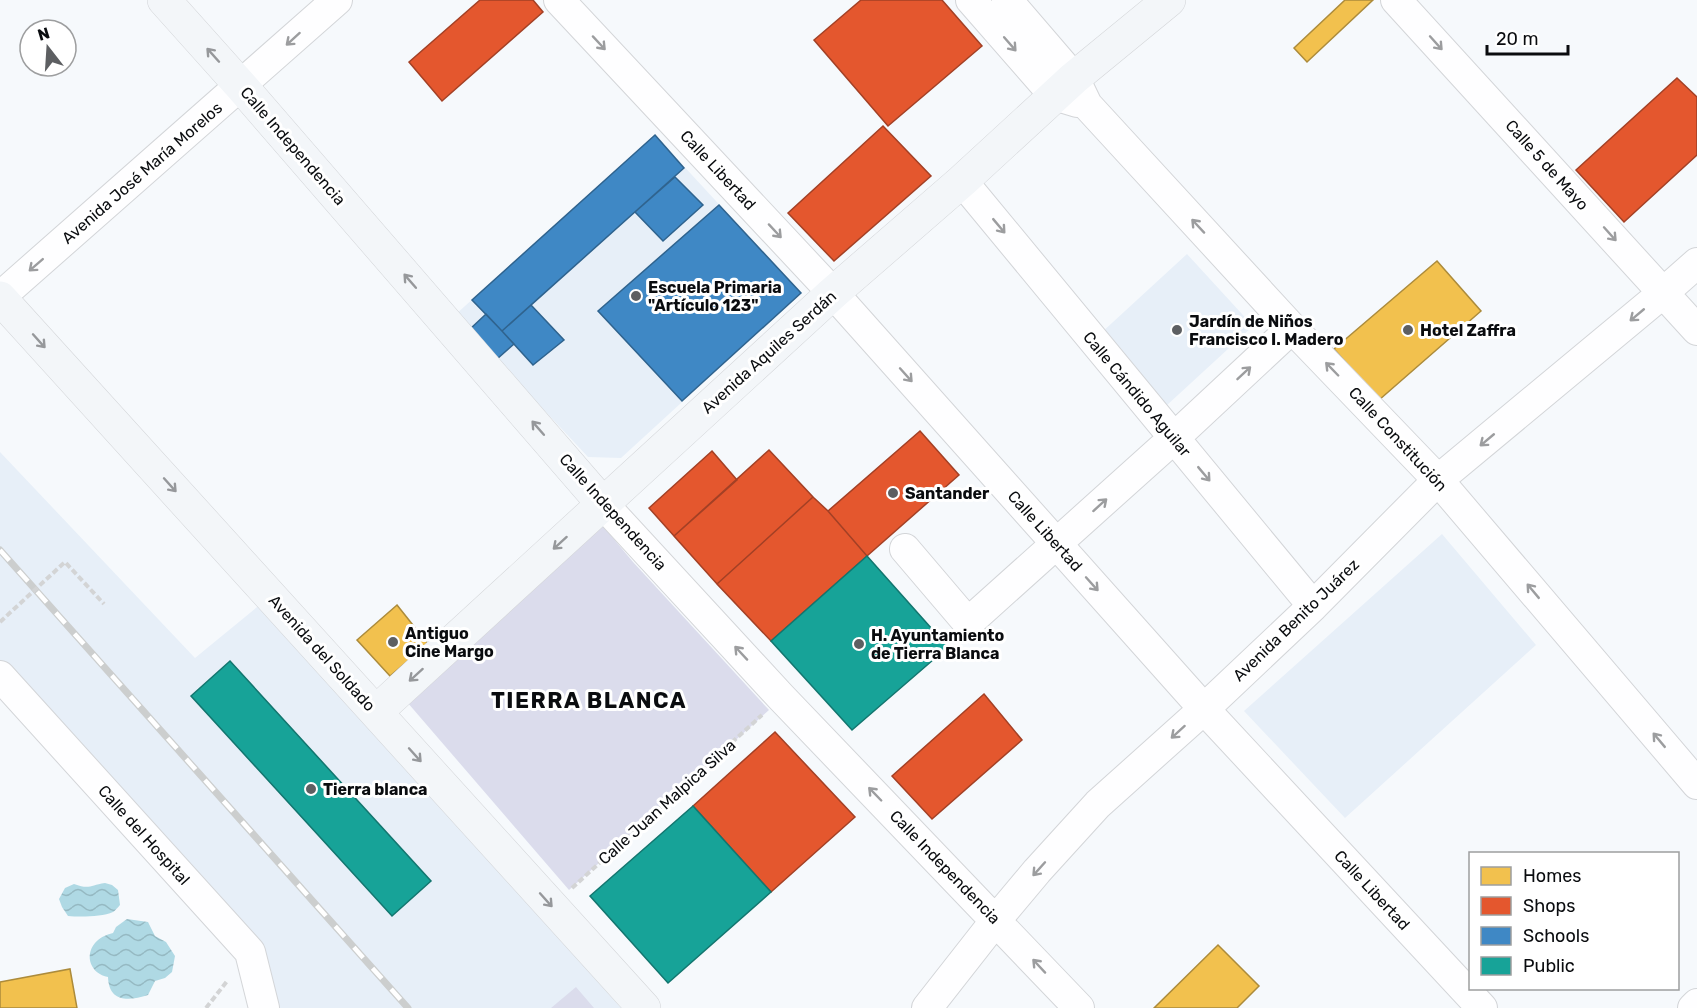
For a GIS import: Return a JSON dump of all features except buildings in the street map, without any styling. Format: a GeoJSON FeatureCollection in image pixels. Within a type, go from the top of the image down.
{"type":"FeatureCollection","features":[{"type":"Feature","properties":{"kind":"street","name":"Calle Independencia"},"geometry":{"type":"LineString","coordinates":[[164,0],[603,504],[781,697],[1079,1008]]}},
{"type":"Feature","properties":{"kind":"street","name":"Avenida José María Morelos"},"geometry":{"type":"LineString","coordinates":[[0,297],[337,0]]}},
{"type":"Feature","properties":{"kind":"street","name":"Calle Libertad"},"geometry":{"type":"LineString","coordinates":[[559,0],[833,293],[1204,709],[1482,1008]]}},
{"type":"Feature","properties":{"kind":"street","name":"Calle Constitución"},"geometry":{"type":"LineString","coordinates":[[971,0],[1072,93],[1438,480],[1697,784]]}},
{"type":"Feature","properties":{"kind":"street","name":"Calle Constitución"},"geometry":{"type":"LineString","coordinates":[[1007,0],[1072,93]]}},
{"type":"Feature","properties":{"kind":"street","name":"Avenida Aquiles Serdán"},"geometry":{"type":"LineString","coordinates":[[376,712],[833,293],[962,181],[1072,93],[1169,0]]}},
{"type":"Feature","properties":{"kind":"street","name":"Calle 5 de Mayo"},"geometry":{"type":"LineString","coordinates":[[1396,0],[1697,330]]}},
{"type":"Feature","properties":{"kind":"street","name":"Calle Cándido Aguilar"},"geometry":{"type":"LineString","coordinates":[[962,181],[1313,606]]}},
{"type":"Feature","properties":{"kind":"street","name":"Avenida Benito Juárez"},"geometry":{"type":"LineString","coordinates":[[927,1008],[1037,871],[1098,804],[1204,709],[1313,606],[1438,480],[1664,293],[1697,263]]}},
{"type":"Feature","properties":{"kind":"street","name":"Avenida del Soldado"},"geometry":{"type":"LineString","coordinates":[[0,297],[644,1008]]}},
{"type":"Feature","properties":{"kind":"street"},"geometry":{"type":"LineString","coordinates":[[904,549],[968,623],[1174,438],[1292,328]]}},
{"type":"Feature","properties":{"kind":"street","name":"Calle del Hospital"},"geometry":{"type":"LineString","coordinates":[[0,676],[250,952],[264,1008]]}},
{"type":"Feature","properties":{"kind":"street"},"geometry":{"type":"LineString","coordinates":[[1693,1008],[1697,1004]]}},
{"type":"Feature","properties":{"kind":"path"},"geometry":{"type":"LineString","coordinates":[[0,622],[65,562],[104,604]]}},
{"type":"Feature","properties":{"kind":"path","name":"Calle Juan Malpica Silva"},"geometry":{"type":"LineString","coordinates":[[552,906],[781,697]]}},
{"type":"Feature","properties":{"kind":"shaded area","name":"Escuela Primaria \"Artículo 123\""},"geometry":{"type":"Polygon","coordinates":[[[655,135],[801,293],[621,458],[588,457],[455,315],[655,135]]]}},
{"type":"Feature","properties":{"kind":"shaded area","name":"Jardín de Niños Francisco I. Madero"},"geometry":{"type":"Polygon","coordinates":[[[1187,254],[1253,326],[1166,406],[1100,334],[1187,254]]]}},
{"type":"Feature","properties":{"kind":"shaded area"},"geometry":{"type":"Polygon","coordinates":[[[0,452],[195,658],[262,603],[621,1008],[264,1008],[248,962],[0,693],[0,452]]]}},
{"type":"Feature","properties":{"kind":"shaded area"},"geometry":{"type":"Polygon","coordinates":[[[598,520],[633,562],[769,710],[569,890],[401,695],[598,520]]]}},
{"type":"Feature","properties":{"kind":"shaded area"},"geometry":{"type":"Polygon","coordinates":[[[1442,534],[1536,645],[1345,818],[1244,711],[1442,534]]]}},
{"type":"Feature","properties":{"kind":"shaded area"},"geometry":{"type":"Polygon","coordinates":[[[576,987],[594,1008],[551,1008],[576,987]]]}},
{"type":"Feature","properties":{"kind":"water"},"geometry":{"type":"Polygon","coordinates":[[[105,883],[118,890],[120,905],[115,911],[97,916],[68,916],[59,899],[65,888],[74,884],[87,887],[105,883]]]}},
{"type":"Feature","properties":{"kind":"water"},"geometry":{"type":"Polygon","coordinates":[[[127,919],[148,922],[155,936],[166,942],[175,956],[172,972],[165,978],[155,981],[148,995],[127,999],[116,996],[112,992],[108,977],[97,972],[91,964],[90,953],[97,941],[113,933],[116,927],[127,919]]]}},
{"type":"Feature","properties":{"kind":"railway"},"geometry":{"type":"LineString","coordinates":[[0,550],[408,1008]]}},
{"type":"Feature","properties":{"kind":"place","name":"Escuela Primaria \"Artículo 123\""},"geometry":{"type":"Point","coordinates":[636,296]}},
{"type":"Feature","properties":{"kind":"place","name":"Jardín de Niños Francisco I. Madero"},"geometry":{"type":"Point","coordinates":[1177,330]}},
{"type":"Feature","properties":{"kind":"place","name":"Hotel Zaffra"},"geometry":{"type":"Point","coordinates":[1408,330]}},
{"type":"Feature","properties":{"kind":"place","name":"Santander"},"geometry":{"type":"Point","coordinates":[893,493]}},
{"type":"Feature","properties":{"kind":"place","name":"Antiguo Cine Margo"},"geometry":{"type":"Point","coordinates":[393,642]}},
{"type":"Feature","properties":{"kind":"place","name":"H. Ayuntamiento de Tierra Blanca"},"geometry":{"type":"Point","coordinates":[859,644]}},
{"type":"Feature","properties":{"kind":"place","name":"Tierra blanca"},"geometry":{"type":"Point","coordinates":[311,789]}},
{"type":"Feature","properties":{"kind":"district","name":"TIERRA BLANCA"},"geometry":{"type":"Point","coordinates":[589,700]}}]}
